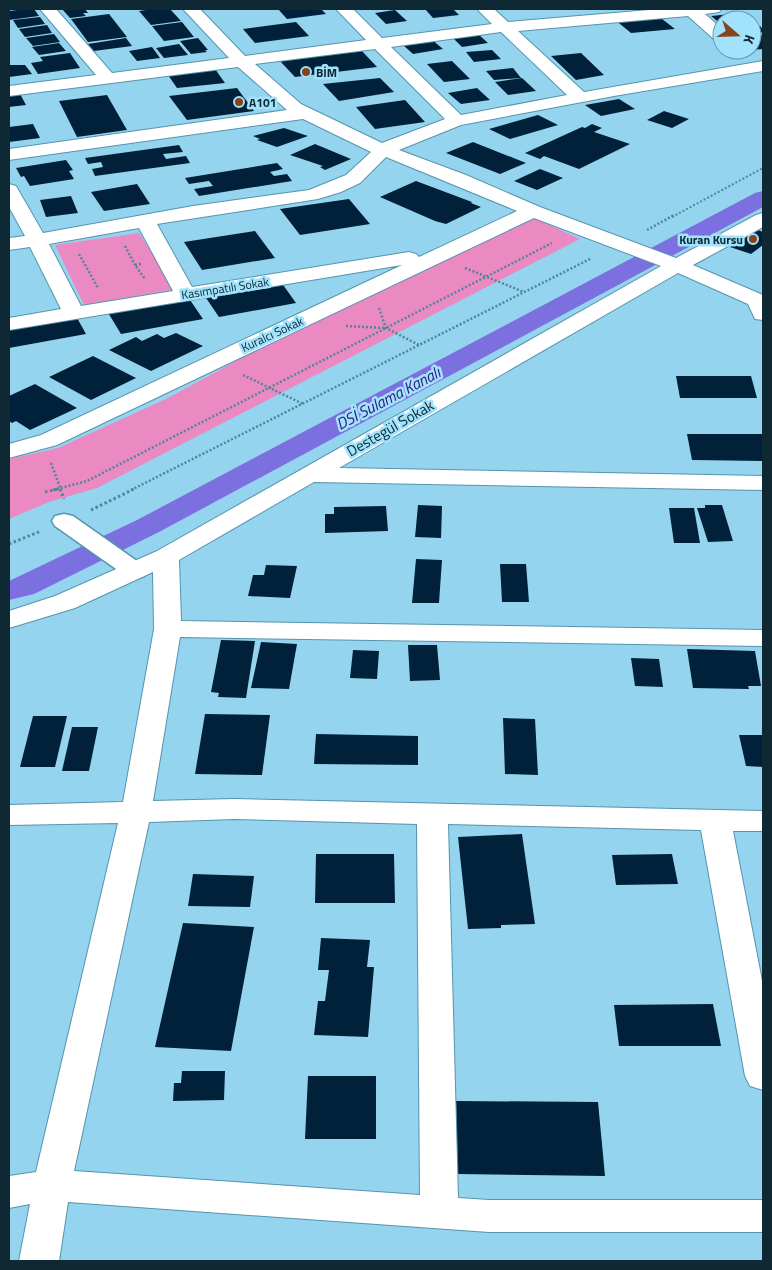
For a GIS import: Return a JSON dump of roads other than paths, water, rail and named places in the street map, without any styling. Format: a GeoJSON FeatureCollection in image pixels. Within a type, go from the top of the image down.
{"type":"FeatureCollection","features":[{"type":"Feature","properties":{"kind":"street"},"geometry":{"type":"LineString","coordinates":[[48,9],[108,78]]}},
{"type":"Feature","properties":{"kind":"street"},"geometry":{"type":"LineString","coordinates":[[191,9],[240,60],[295,108],[360,141],[384,149],[533,211],[670,263],[761,305]]}},
{"type":"Feature","properties":{"kind":"street"},"geometry":{"type":"LineString","coordinates":[[344,9],[457,121]]}},
{"type":"Feature","properties":{"kind":"street"},"geometry":{"type":"LineString","coordinates":[[485,9],[580,97]]}},
{"type":"Feature","properties":{"kind":"street"},"geometry":{"type":"LineString","coordinates":[[551,9],[564,22]]}},
{"type":"Feature","properties":{"kind":"street"},"geometry":{"type":"LineString","coordinates":[[9,91],[505,26],[712,9]]}},
{"type":"Feature","properties":{"kind":"street"},"geometry":{"type":"LineString","coordinates":[[691,10],[712,29]]}},
{"type":"Feature","properties":{"kind":"street"},"geometry":{"type":"LineString","coordinates":[[9,244],[311,195],[326,191],[353,179],[384,149],[457,121],[753,63]]}},
{"type":"Feature","properties":{"kind":"street"},"geometry":{"type":"LineString","coordinates":[[9,155],[306,113]]}},
{"type":"Feature","properties":{"kind":"street"},"geometry":{"type":"LineString","coordinates":[[9,190],[38,240],[74,313]]}},
{"type":"Feature","properties":{"kind":"street","name":"Kuralcı Sokak"},"geometry":{"type":"LineString","coordinates":[[9,451],[42,442],[437,254],[533,211]]}},
{"type":"Feature","properties":{"kind":"street","name":"Destegül Sokak"},"geometry":{"type":"LineString","coordinates":[[9,620],[65,602],[166,557],[670,263],[763,219]]}},
{"type":"Feature","properties":{"kind":"street"},"geometry":{"type":"LineString","coordinates":[[145,221],[186,295]]}},
{"type":"Feature","properties":{"kind":"street","name":"Kasımpatılı Sokak"},"geometry":{"type":"LineString","coordinates":[[9,324],[437,254]]}},
{"type":"Feature","properties":{"kind":"street"},"geometry":{"type":"LineString","coordinates":[[308,275],[352,296]]}},
{"type":"Feature","properties":{"kind":"street"},"geometry":{"type":"LineString","coordinates":[[306,475],[763,483]]}},
{"type":"Feature","properties":{"kind":"street"},"geometry":{"type":"LineString","coordinates":[[67,520],[134,571]]}},
{"type":"Feature","properties":{"kind":"street"},"geometry":{"type":"LineString","coordinates":[[39,1261],[52,1185],[136,812],[168,629],[166,557]]}},
{"type":"Feature","properties":{"kind":"street"},"geometry":{"type":"LineString","coordinates":[[168,629],[763,638]]}},
{"type":"Feature","properties":{"kind":"street"},"geometry":{"type":"LineString","coordinates":[[9,815],[234,810],[763,821]]}},
{"type":"Feature","properties":{"kind":"street"},"geometry":{"type":"LineString","coordinates":[[432,814],[439,1213]]}},
{"type":"Feature","properties":{"kind":"street"},"geometry":{"type":"LineString","coordinates":[[715,820],[763,1076]]}},
{"type":"Feature","properties":{"kind":"street"},"geometry":{"type":"LineString","coordinates":[[9,1192],[52,1185],[489,1216],[763,1216]]}},
{"type":"Feature","properties":{"kind":"waterway","name":"DSİ Sulama Kanalı"},"geometry":{"type":"LineString","coordinates":[[9,591],[23,587],[148,526],[763,198]]}},
{"type":"Feature","properties":{"kind":"place","name":"BİM"},"geometry":{"type":"Point","coordinates":[306,72]}},
{"type":"Feature","properties":{"kind":"place","name":"A101"},"geometry":{"type":"Point","coordinates":[239,102]}},
{"type":"Feature","properties":{"kind":"place","name":"Kuran Kursu"},"geometry":{"type":"Point","coordinates":[753,239]}}]}
